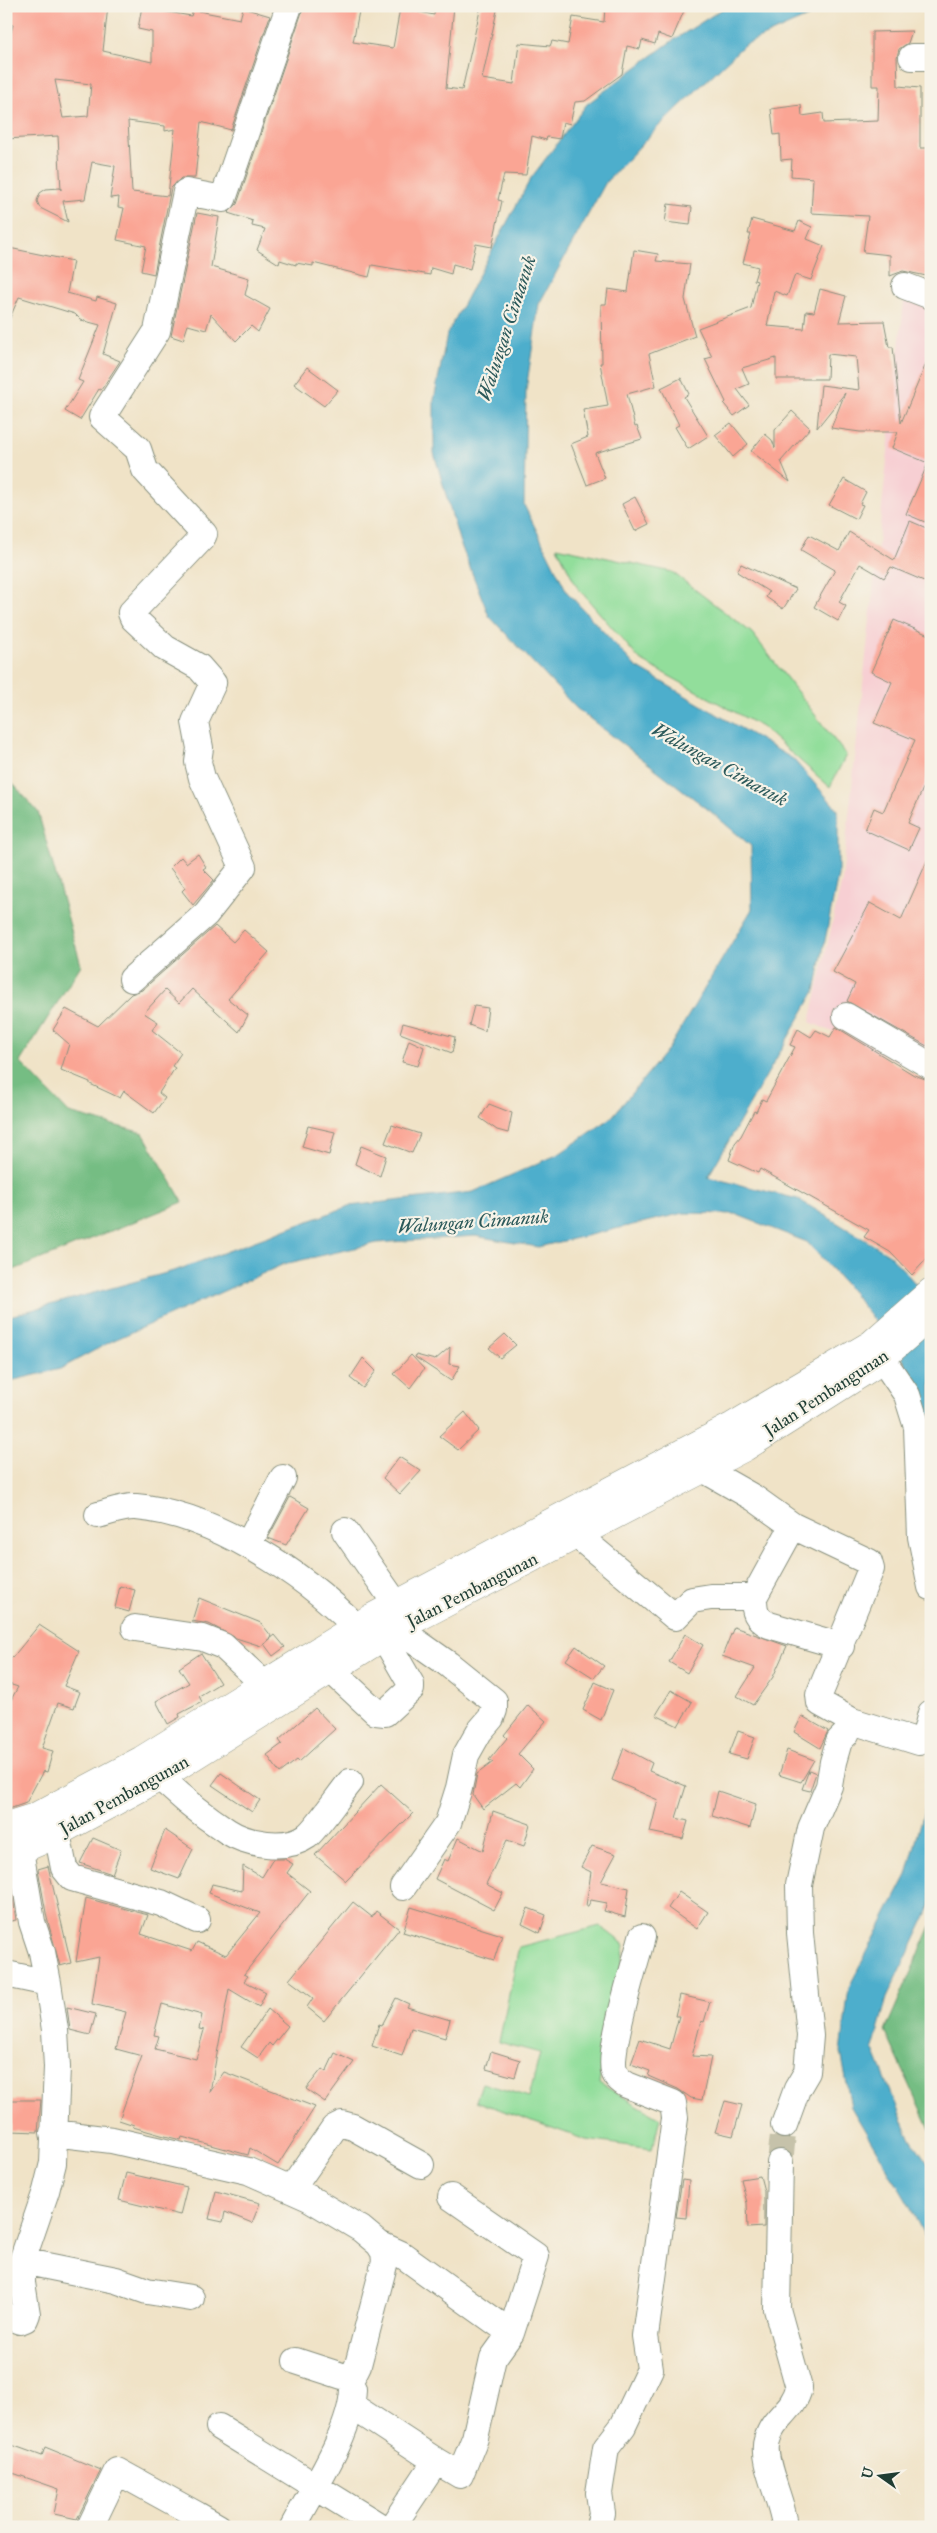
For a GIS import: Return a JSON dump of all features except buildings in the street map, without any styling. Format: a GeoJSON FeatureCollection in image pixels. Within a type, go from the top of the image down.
{"type":"FeatureCollection","features":[{"type":"Feature","properties":{"kind":"main road","name":"Jalan Pembangunan"},"geometry":{"type":"LineString","coordinates":[[382,1620],[578,1536],[745,1446],[883,1347],[930,1300]]}},
{"type":"Feature","properties":{"kind":"main road","name":"Jalan Pembangunan"},"geometry":{"type":"LineString","coordinates":[[13,1851],[57,1833],[151,1769],[324,1660],[382,1620],[733,1426],[883,1347]]}},
{"type":"Feature","properties":{"kind":"main road","name":"Jalan Pembangunan"},"geometry":{"type":"LineString","coordinates":[[6,1826],[35,1817],[151,1769],[264,1684],[324,1660]]}},
{"type":"Feature","properties":{"kind":"street"},"geometry":{"type":"LineString","coordinates":[[132,979],[206,914],[243,867],[202,778],[198,762],[200,748],[195,722],[212,684],[199,666],[165,648],[133,618],[132,613],[204,534],[145,470],[138,449],[102,417],[157,331],[186,192],[223,199],[289,6]]}},
{"type":"Feature","properties":{"kind":"street"},"geometry":{"type":"LineString","coordinates":[[905,286],[931,296]]}},
{"type":"Feature","properties":{"kind":"street"},"geometry":{"type":"LineString","coordinates":[[846,1016],[931,1066]]}},
{"type":"Feature","properties":{"kind":"street"},"geometry":{"type":"LineString","coordinates":[[883,1347],[907,1395],[917,1427],[921,1537],[931,1587]]}},
{"type":"Feature","properties":{"kind":"street"},"geometry":{"type":"LineString","coordinates":[[703,1469],[754,1498],[793,1526],[869,1562],[871,1569],[818,1699],[820,1703],[852,1721],[919,1742],[924,1740],[931,1713]]}},
{"type":"Feature","properties":{"kind":"street"},"geometry":{"type":"LineString","coordinates":[[248,1545],[283,1478]]}},
{"type":"Feature","properties":{"kind":"street"},"geometry":{"type":"LineString","coordinates":[[98,1515],[133,1507],[157,1510],[228,1533],[273,1560],[329,1601],[382,1620],[490,1696],[494,1701],[494,1710],[466,1755],[459,1788],[448,1823],[403,1887]]}},
{"type":"Feature","properties":{"kind":"street"},"geometry":{"type":"LineString","coordinates":[[793,1526],[754,1597],[754,1611],[760,1620],[769,1625],[841,1646]]}},
{"type":"Feature","properties":{"kind":"street"},"geometry":{"type":"LineString","coordinates":[[324,1660],[376,1712],[384,1713],[411,1688],[411,1684],[344,1531]]}},
{"type":"Feature","properties":{"kind":"street"},"geometry":{"type":"LineString","coordinates":[[578,1536],[675,1617],[692,1600],[710,1597],[754,1597]]}},
{"type":"Feature","properties":{"kind":"street"},"geometry":{"type":"LineString","coordinates":[[134,1628],[203,1638],[223,1646],[264,1684]]}},
{"type":"Feature","properties":{"kind":"street"},"geometry":{"type":"LineString","coordinates":[[784,2125],[797,2089],[807,2072],[810,2036],[800,1933],[799,1885],[811,1828],[829,1786],[839,1741],[846,1734],[852,1721]]}},
{"type":"Feature","properties":{"kind":"street"},"geometry":{"type":"LineString","coordinates":[[151,1769],[228,1832],[252,1842],[287,1844],[307,1836],[350,1782]]}},
{"type":"Feature","properties":{"kind":"street"},"geometry":{"type":"LineString","coordinates":[[57,1833],[64,1868],[72,1878],[161,1903],[197,1920]]}},
{"type":"Feature","properties":{"kind":"street"},"geometry":{"type":"LineString","coordinates":[[6,2316],[20,2321],[25,2319],[22,2262],[46,2192],[53,2163],[57,2067],[55,2030],[42,1952],[13,1851]]}},
{"type":"Feature","properties":{"kind":"street"},"geometry":{"type":"LineString","coordinates":[[598,2527],[602,2513],[599,2493],[606,2448],[623,2426],[650,2369],[645,2336],[675,2118],[673,2103],[627,2085],[620,2081],[614,2071],[613,2049],[642,1937]]}},
{"type":"Feature","properties":{"kind":"street"},"geometry":{"type":"LineString","coordinates":[[6,1974],[48,1983]]}},
{"type":"Feature","properties":{"kind":"street"},"geometry":{"type":"LineString","coordinates":[[291,2190],[334,2128],[342,2124],[353,2127],[420,2165]]}},
{"type":"Feature","properties":{"kind":"street"},"geometry":{"type":"LineString","coordinates":[[53,2133],[112,2140],[248,2171],[291,2190],[361,2229],[379,2244],[401,2254],[511,2333]]}},
{"type":"Feature","properties":{"kind":"street"},"geometry":{"type":"LineString","coordinates":[[780,2163],[777,2309],[799,2388],[796,2402],[775,2421],[766,2441],[767,2456],[785,2527]]}},
{"type":"Feature","properties":{"kind":"street"},"geometry":{"type":"LineString","coordinates":[[352,2406],[460,2475],[475,2438],[493,2358],[511,2333],[536,2256],[451,2197]]}},
{"type":"Feature","properties":{"kind":"street"},"geometry":{"type":"LineString","coordinates":[[293,2527],[332,2455],[352,2406],[353,2375],[358,2364],[385,2261],[384,2252],[379,2244]]}},
{"type":"Feature","properties":{"kind":"street"},"geometry":{"type":"LineString","coordinates":[[22,2262],[116,2280],[147,2291],[191,2298]]}},
{"type":"Feature","properties":{"kind":"street"},"geometry":{"type":"LineString","coordinates":[[296,2360],[342,2376],[353,2375]]}},
{"type":"Feature","properties":{"kind":"street"},"geometry":{"type":"LineString","coordinates":[[219,2427],[316,2485],[381,2527]]}},
{"type":"Feature","properties":{"kind":"street"},"geometry":{"type":"LineString","coordinates":[[392,2527],[436,2461]]}},
{"type":"Feature","properties":{"kind":"street"},"geometry":{"type":"LineString","coordinates":[[90,2527],[117,2471],[202,2523]]}},
{"type":"Feature","properties":{"kind":"shaded area"},"geometry":{"type":"Polygon","coordinates":[[[905,292],[931,302],[931,1076],[810,1022],[842,880],[905,292]]]}},
{"type":"Feature","properties":{"kind":"green space"},"geometry":{"type":"Polygon","coordinates":[[[557,547],[672,572],[752,633],[846,755],[830,787],[762,727],[640,660],[577,587],[557,547]]]}},
{"type":"Feature","properties":{"kind":"green space"},"geometry":{"type":"Polygon","coordinates":[[[6,776],[38,812],[81,965],[20,1062],[69,1113],[143,1133],[183,1202],[6,1273],[6,776]]]}},
{"type":"Feature","properties":{"kind":"green space"},"geometry":{"type":"Polygon","coordinates":[[[600,1926],[625,1945],[599,2083],[660,2118],[652,2149],[586,2140],[476,2101],[482,2083],[529,2097],[540,2053],[499,2042],[519,1947],[600,1926]]]}},
{"type":"Feature","properties":{"kind":"green space"},"geometry":{"type":"Polygon","coordinates":[[[931,1926],[931,2131],[885,2031],[931,1926]]]}},
{"type":"Feature","properties":{"kind":"water","name":"Walungan Cimanuk"},"geometry":{"type":"Polygon","coordinates":[[[727,6],[832,6],[744,45],[658,127],[606,182],[539,304],[526,390],[524,505],[567,592],[635,666],[793,759],[838,810],[838,875],[815,991],[708,1177],[798,1199],[890,1255],[931,1301],[931,1445],[924,1415],[903,1359],[853,1293],[807,1242],[735,1214],[684,1213],[538,1247],[475,1236],[377,1243],[284,1264],[112,1341],[60,1369],[6,1382],[6,1317],[177,1270],[349,1206],[473,1192],[559,1154],[611,1118],[669,1048],[752,909],[751,846],[710,811],[576,708],[489,616],[459,540],[434,453],[434,400],[447,334],[531,178],[587,104],[669,43],[727,6]]]}},
{"type":"Feature","properties":{"kind":"water"},"geometry":{"type":"Polygon","coordinates":[[[931,1785],[931,1905],[887,1998],[873,2048],[908,2134],[931,2168],[931,2249],[909,2205],[851,2107],[841,2052],[849,1987],[907,1875],[931,1785]]]}},
{"type":"Feature","properties":{"kind":"tunnel"},"geometry":{"type":"LineString","coordinates":[[780,2163],[784,2125]]}}]}
